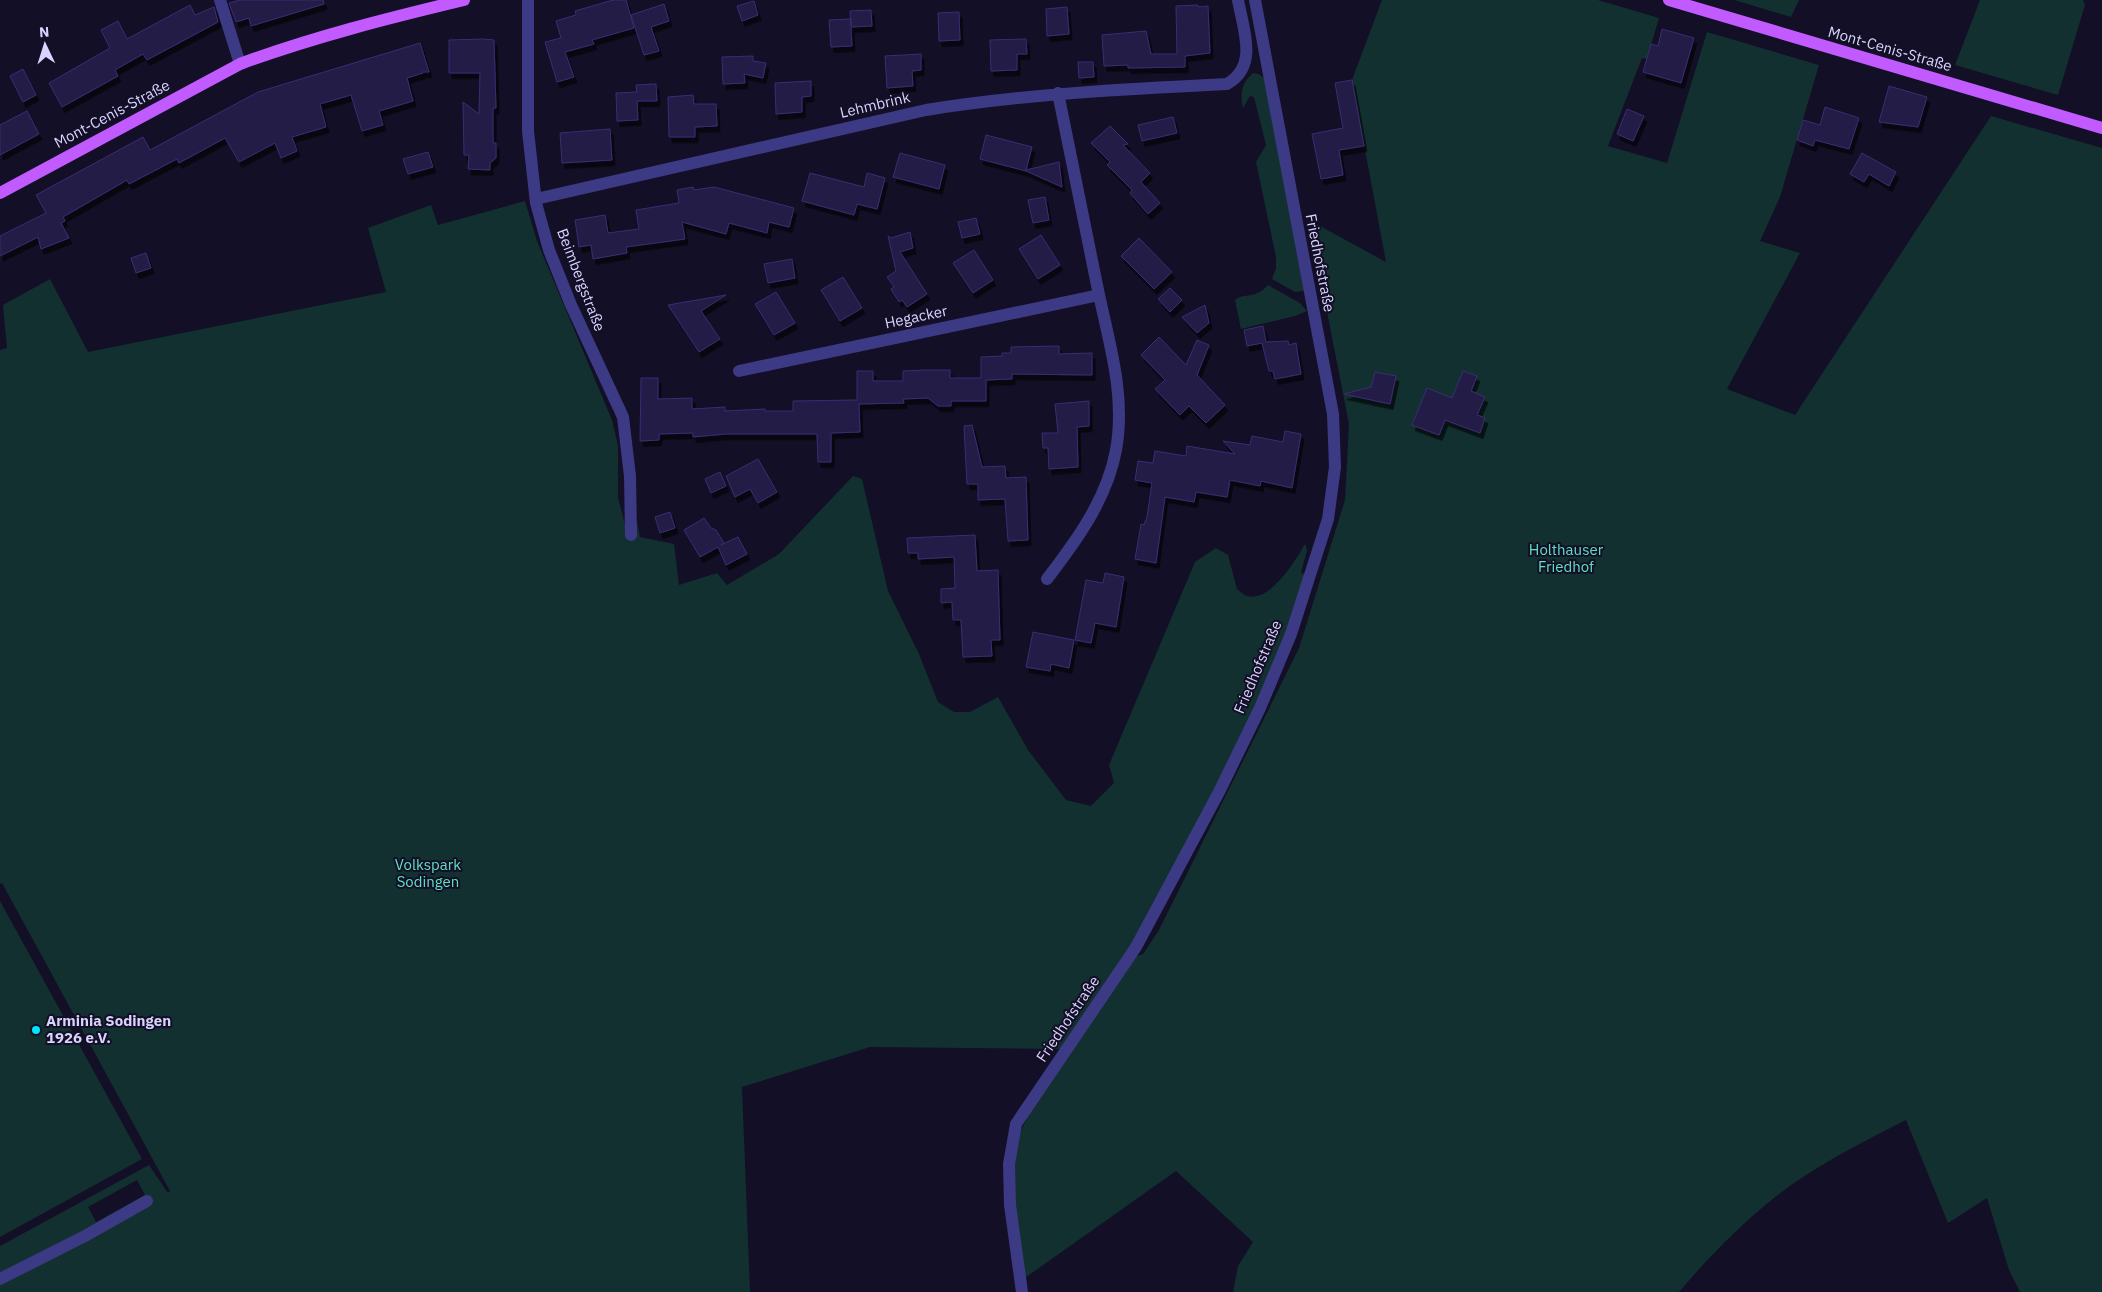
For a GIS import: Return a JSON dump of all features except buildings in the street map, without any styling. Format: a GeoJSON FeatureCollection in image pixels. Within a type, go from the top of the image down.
{"type":"FeatureCollection","features":[{"type":"Feature","properties":{"kind":"main road","name":"Mont-Cenis-Straße"},"geometry":{"type":"LineString","coordinates":[[0,193],[240,64],[271,53],[375,23],[464,0]]}},
{"type":"Feature","properties":{"kind":"main road","name":"Mont-Cenis-Straße"},"geometry":{"type":"LineString","coordinates":[[1669,0],[2102,128]]}},
{"type":"Feature","properties":{"kind":"street"},"geometry":{"type":"LineString","coordinates":[[220,0],[240,64]]}},
{"type":"Feature","properties":{"kind":"street","name":"Beimbergstraße"},"geometry":{"type":"LineString","coordinates":[[528,0],[528,131],[536,199],[549,250],[570,305],[623,417],[630,476],[630,535]]}},
{"type":"Feature","properties":{"kind":"street","name":"Lehmbrink"},"geometry":{"type":"LineString","coordinates":[[536,199],[926,110],[986,100],[1058,93],[1227,84],[1242,73],[1247,55],[1238,0]]}},
{"type":"Feature","properties":{"kind":"street","name":"Friedhofstraße"},"geometry":{"type":"LineString","coordinates":[[1022,1292],[1010,1204],[1009,1164],[1016,1124],[1136,947],[1219,792],[1279,665],[1328,519],[1335,467],[1333,414],[1255,0]]}},
{"type":"Feature","properties":{"kind":"street"},"geometry":{"type":"LineString","coordinates":[[1047,579],[1081,534],[1107,481],[1116,451],[1119,425],[1118,388],[1058,93]]}},
{"type":"Feature","properties":{"kind":"street","name":"Hegacker"},"geometry":{"type":"LineString","coordinates":[[739,371],[1099,295]]}},
{"type":"Feature","properties":{"kind":"street"},"geometry":{"type":"LineString","coordinates":[[0,1278],[85,1236],[147,1201]]}},
{"type":"Feature","properties":{"kind":"green space","name":"Holthauser Friedhof"},"geometry":{"type":"Polygon","coordinates":[[[1382,0],[1598,0],[1659,18],[1647,59],[1642,58],[1608,146],[1667,163],[1707,32],[1819,65],[1780,197],[1760,241],[1800,253],[1727,389],[1795,415],[1991,116],[2102,148],[2102,1292],[2020,1292],[2009,1270],[1987,1198],[1948,1223],[1906,1120],[1821,1165],[1789,1186],[1724,1243],[1679,1292],[1233,1292],[1238,1266],[1253,1242],[1176,1171],[1022,1280],[1013,1179],[1016,1146],[1021,1129],[1035,1103],[1131,958],[1143,954],[1159,930],[1299,648],[1345,500],[1349,424],[1309,220],[1386,262],[1352,80],[1382,0]]]}},
{"type":"Feature","properties":{"kind":"green space"},"geometry":{"type":"Polygon","coordinates":[[[1734,0],[1799,0],[1791,17],[1734,0]]]}},
{"type":"Feature","properties":{"kind":"green space"},"geometry":{"type":"Polygon","coordinates":[[[1980,0],[2083,0],[2085,5],[2058,95],[1955,65],[1980,0]]]}},
{"type":"Feature","properties":{"kind":"green space"},"geometry":{"type":"Polygon","coordinates":[[[1253,73],[1259,74],[1264,78],[1304,291],[1295,292],[1272,279],[1276,268],[1276,257],[1256,162],[1266,145],[1254,97],[1250,96],[1243,108],[1242,98],[1242,89],[1253,73]]]}},
{"type":"Feature","properties":{"kind":"green space","name":"Volkspark Sodingen"},"geometry":{"type":"Polygon","coordinates":[[[525,201],[537,241],[612,420],[618,446],[618,498],[625,524],[637,522],[640,537],[674,544],[679,585],[717,573],[727,585],[779,554],[853,476],[862,479],[888,591],[919,654],[938,702],[954,712],[970,712],[998,697],[1028,750],[1066,800],[1091,806],[1114,783],[1109,765],[1195,562],[1216,548],[1228,555],[1237,589],[1246,595],[1256,596],[1273,587],[1281,579],[1305,544],[1307,550],[1301,573],[1305,574],[1287,633],[1239,742],[1140,934],[1064,1049],[870,1047],[742,1087],[750,1292],[0,1292],[0,1246],[149,1165],[168,1193],[170,1191],[2,883],[0,884],[0,350],[7,348],[3,305],[50,279],[88,352],[386,292],[368,228],[431,205],[438,225],[525,201]],[[137,1180],[88,1207],[96,1222],[145,1195],[137,1180]]]}},
{"type":"Feature","properties":{"kind":"green space"},"geometry":{"type":"Polygon","coordinates":[[[1268,285],[1300,303],[1307,311],[1295,316],[1241,329],[1235,300],[1242,296],[1259,293],[1268,285]]]}},
{"type":"Feature","properties":{"kind":"green space","name":"Arminia Sodingen 1926 e.V."},"geometry":{"type":"Polygon","coordinates":[[[0,901],[142,1159],[0,1237],[0,901]]]}},
{"type":"Feature","properties":{"kind":"place","name":"Arminia Sodingen 1926 e.V."},"geometry":{"type":"Point","coordinates":[36,1030]}}]}
